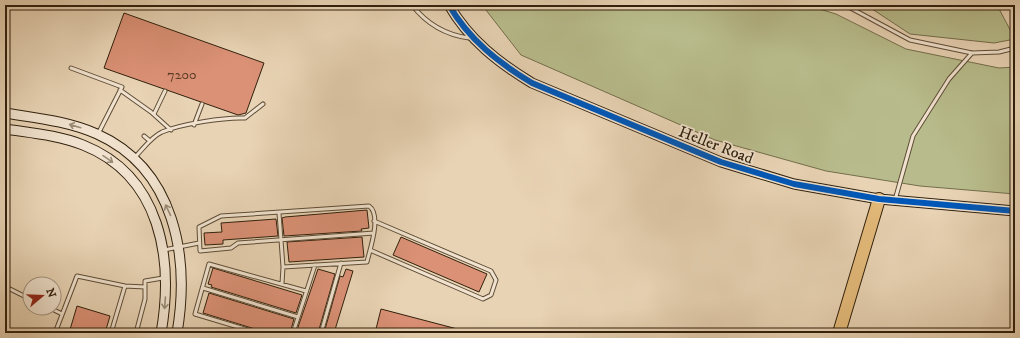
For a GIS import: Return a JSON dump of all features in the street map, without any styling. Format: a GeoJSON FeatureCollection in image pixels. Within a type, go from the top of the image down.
{"type":"FeatureCollection","features":[{"type":"Feature","properties":{"kind":"highway"},"geometry":{"type":"LineString","coordinates":[[839,333],[879,199]]}},
{"type":"Feature","properties":{"kind":"main road","name":"Heller Road"},"geometry":{"type":"LineString","coordinates":[[449,5],[472,37],[510,69],[532,83],[696,152],[750,172],[794,184],[879,199],[1015,211]]}},
{"type":"Feature","properties":{"kind":"main road"},"geometry":{"type":"LineString","coordinates":[[5,113],[65,123],[98,134],[117,145],[134,159],[149,177],[162,196],[173,221],[180,247],[182,289],[177,333]]}},
{"type":"Feature","properties":{"kind":"main road"},"geometry":{"type":"LineString","coordinates":[[5,129],[74,142],[109,159],[125,173],[143,196],[155,218],[164,250],[166,278],[161,333]]}},
{"type":"Feature","properties":{"kind":"lane"},"geometry":{"type":"LineString","coordinates":[[412,5],[423,19],[440,29],[462,36],[472,37]]}},
{"type":"Feature","properties":{"kind":"lane"},"geometry":{"type":"LineString","coordinates":[[846,5],[910,40],[972,53],[999,52],[1015,48]]}},
{"type":"Feature","properties":{"kind":"lane"},"geometry":{"type":"LineString","coordinates":[[894,201],[913,136],[949,79],[972,53]]}},
{"type":"Feature","properties":{"kind":"lane"},"geometry":{"type":"LineString","coordinates":[[71,68],[122,87],[98,134]]}},
{"type":"Feature","properties":{"kind":"lane"},"geometry":{"type":"LineString","coordinates":[[120,90],[154,114],[171,130]]}},
{"type":"Feature","properties":{"kind":"lane"},"geometry":{"type":"LineString","coordinates":[[154,114],[165,91]]}},
{"type":"Feature","properties":{"kind":"lane"},"geometry":{"type":"LineString","coordinates":[[194,125],[202,104]]}},
{"type":"Feature","properties":{"kind":"lane"},"geometry":{"type":"LineString","coordinates":[[134,159],[150,141],[162,132],[233,118],[245,118],[264,104]]}},
{"type":"Feature","properties":{"kind":"lane"},"geometry":{"type":"LineString","coordinates":[[144,136],[150,141]]}},
{"type":"Feature","properties":{"kind":"lane"},"geometry":{"type":"LineString","coordinates":[[283,267],[366,262],[374,233],[375,212],[369,206],[221,216],[199,227],[200,251],[231,248],[238,243],[374,233]]}},
{"type":"Feature","properties":{"kind":"lane"},"geometry":{"type":"LineString","coordinates":[[279,213],[283,267],[282,284]]}},
{"type":"Feature","properties":{"kind":"lane"},"geometry":{"type":"LineString","coordinates":[[370,250],[483,299],[491,295],[496,280],[491,271],[374,221]]}},
{"type":"Feature","properties":{"kind":"lane"},"geometry":{"type":"LineString","coordinates":[[164,250],[199,243]]}},
{"type":"Feature","properties":{"kind":"lane"},"geometry":{"type":"LineString","coordinates":[[321,333],[342,263]]}},
{"type":"Feature","properties":{"kind":"lane"},"geometry":{"type":"LineString","coordinates":[[258,333],[196,314],[209,264],[306,291]]}},
{"type":"Feature","properties":{"kind":"lane"},"geometry":{"type":"LineString","coordinates":[[293,333],[315,265]]}},
{"type":"Feature","properties":{"kind":"lane"},"geometry":{"type":"LineString","coordinates":[[62,314],[77,276],[125,286],[145,287]]}},
{"type":"Feature","properties":{"kind":"lane"},"geometry":{"type":"LineString","coordinates":[[136,333],[145,299],[145,281],[166,278]]}},
{"type":"Feature","properties":{"kind":"lane"},"geometry":{"type":"LineString","coordinates":[[111,333],[125,286]]}},
{"type":"Feature","properties":{"kind":"lane"},"geometry":{"type":"LineString","coordinates":[[203,288],[298,317]]}},
{"type":"Feature","properties":{"kind":"lane"},"geometry":{"type":"LineString","coordinates":[[5,292],[10,289],[22,295]]}},
{"type":"Feature","properties":{"kind":"lane"},"geometry":{"type":"LineString","coordinates":[[55,333],[61,316]]}},
{"type":"Feature","properties":{"kind":"green space"},"geometry":{"type":"Polygon","coordinates":[[[482,5],[806,5],[836,14],[906,49],[999,68],[1015,67],[1015,194],[920,186],[826,171],[715,140],[521,55],[482,5]]]}},
{"type":"Feature","properties":{"kind":"green space"},"geometry":{"type":"Polygon","coordinates":[[[866,5],[997,5],[1015,39],[994,43],[910,34],[866,5]]]}},
{"type":"Feature","properties":{"kind":"building"},"geometry":{"type":"Polygon","coordinates":[[[124,13],[264,63],[246,113],[238,115],[104,68],[124,13]]]}},
{"type":"Feature","properties":{"kind":"building"},"geometry":{"type":"Polygon","coordinates":[[[367,210],[369,228],[361,229],[362,231],[284,236],[282,218],[285,217],[367,210]]]}},
{"type":"Feature","properties":{"kind":"building"},"geometry":{"type":"Polygon","coordinates":[[[276,219],[278,236],[223,240],[223,244],[205,245],[204,233],[222,232],[221,223],[276,219]]]}},
{"type":"Feature","properties":{"kind":"building"},"geometry":{"type":"Polygon","coordinates":[[[362,237],[364,257],[289,262],[287,242],[362,237]]]}},
{"type":"Feature","properties":{"kind":"building"},"geometry":{"type":"Polygon","coordinates":[[[401,237],[487,274],[479,292],[393,255],[401,237]]]}},
{"type":"Feature","properties":{"kind":"building"},"geometry":{"type":"Polygon","coordinates":[[[213,268],[302,295],[296,313],[211,287],[212,285],[208,284],[213,268]]]}},
{"type":"Feature","properties":{"kind":"building"},"geometry":{"type":"Polygon","coordinates":[[[318,269],[335,274],[318,333],[296,333],[318,269]]]}},
{"type":"Feature","properties":{"kind":"building"},"geometry":{"type":"Polygon","coordinates":[[[346,269],[353,271],[334,333],[324,333],[340,276],[343,277],[346,269]]]}},
{"type":"Feature","properties":{"kind":"building"},"geometry":{"type":"Polygon","coordinates":[[[209,293],[294,319],[290,333],[268,333],[203,313],[209,293]]]}},
{"type":"Feature","properties":{"kind":"building"},"geometry":{"type":"Polygon","coordinates":[[[77,306],[110,316],[105,333],[69,333],[77,306]]]}},
{"type":"Feature","properties":{"kind":"building"},"geometry":{"type":"Polygon","coordinates":[[[381,309],[465,331],[465,333],[375,333],[381,309]]]}},
{"type":"Feature","properties":{"kind":"cycle path"},"geometry":{"type":"LineString","coordinates":[[449,5],[457,18],[475,40],[497,59],[532,83],[721,162],[794,184],[879,199],[1015,211]]}}]}
